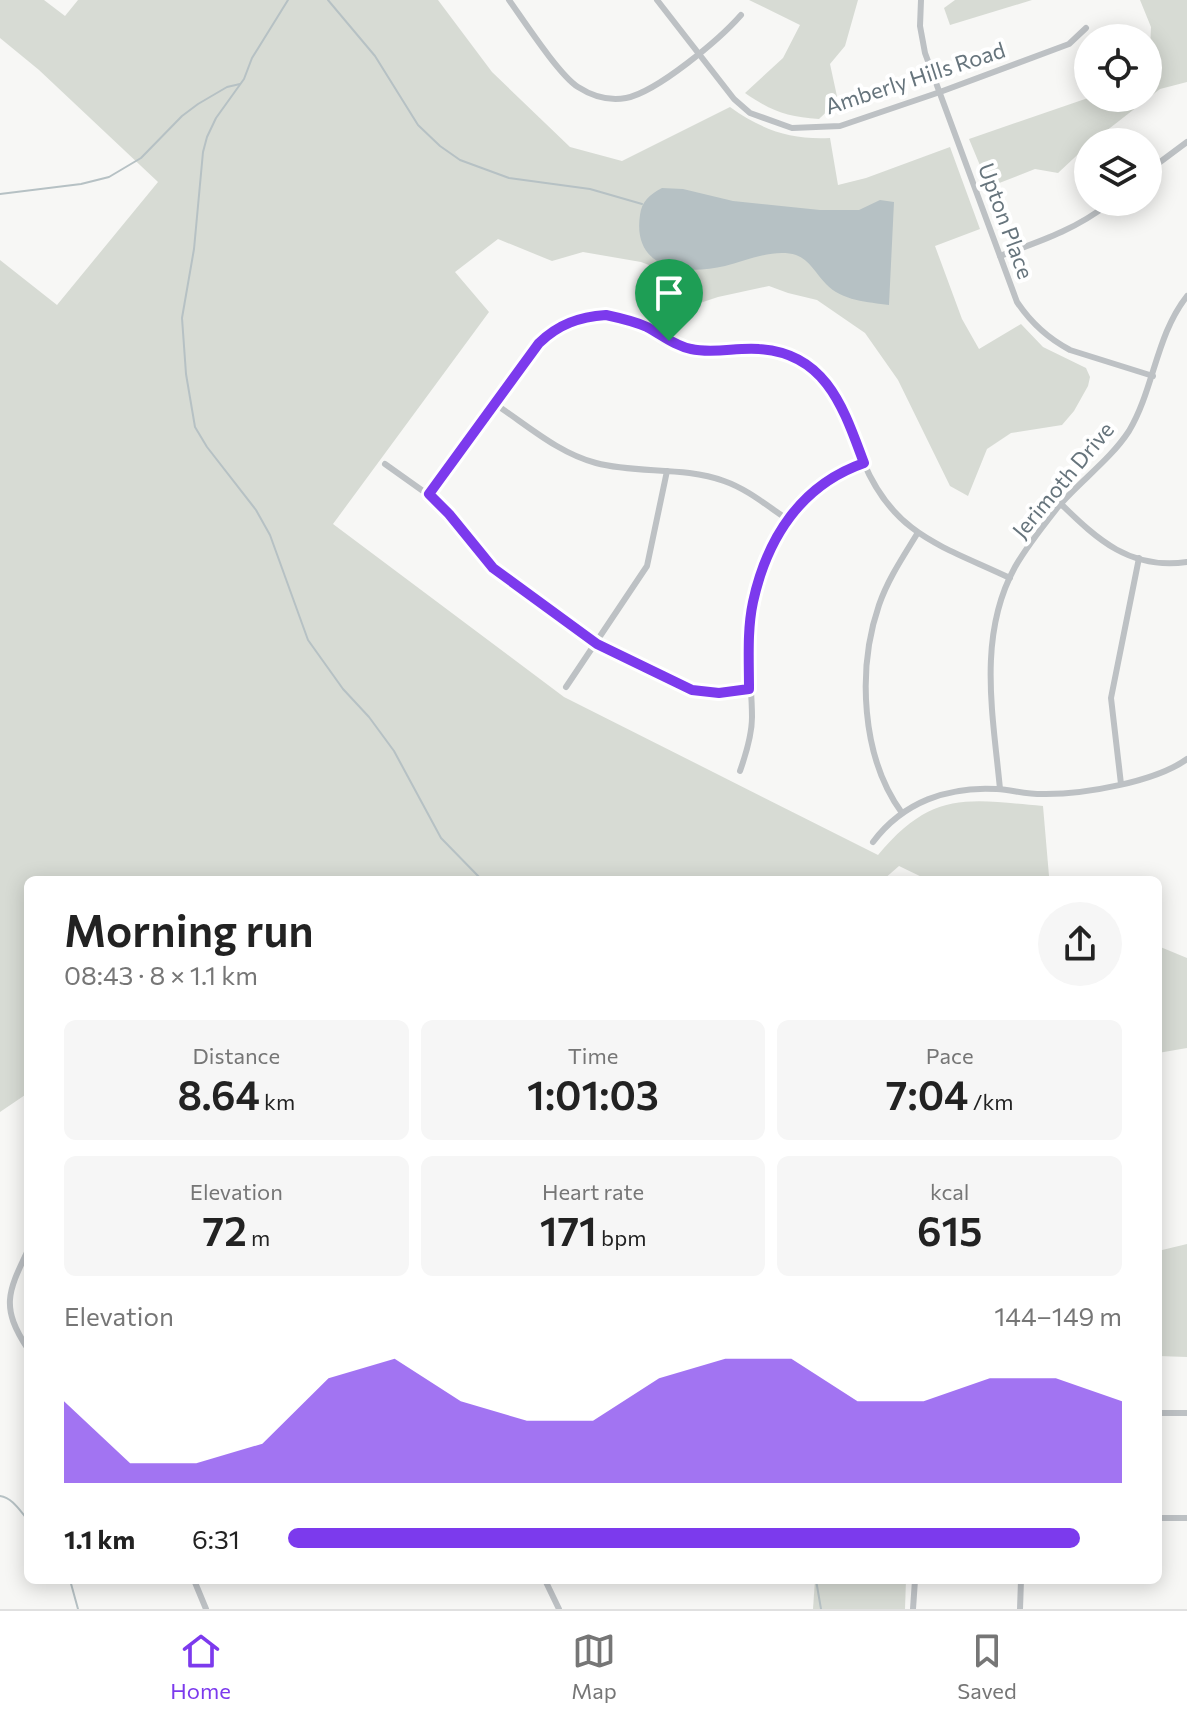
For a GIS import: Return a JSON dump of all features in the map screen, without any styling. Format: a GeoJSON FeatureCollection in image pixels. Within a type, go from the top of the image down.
{"type":"FeatureCollection","features":[{"type":"Feature","properties":{"kind":"street"},"geometry":{"type":"LineString","coordinates":[[509,0],[567,77],[576,86],[598,97],[626,98],[644,92],[727,31],[741,15]]}},
{"type":"Feature","properties":{"kind":"street","name":"Amberly Hills Road"},"geometry":{"type":"LineString","coordinates":[[657,0],[734,99],[750,113],[792,128],[840,126],[940,92],[1069,44],[1074,39]]}},
{"type":"Feature","properties":{"kind":"street","name":"Upton Place"},"geometry":{"type":"LineString","coordinates":[[921,0],[920,26],[925,53],[1017,302],[1044,334],[1070,350],[1153,376]]}},
{"type":"Feature","properties":{"kind":"street"},"geometry":{"type":"LineString","coordinates":[[1162,161],[1187,142]]}},
{"type":"Feature","properties":{"kind":"street"},"geometry":{"type":"LineString","coordinates":[[1000,256],[1065,232],[1092,216]]}},
{"type":"Feature","properties":{"kind":"street","name":"Jerimoth Drive"},"geometry":{"type":"LineString","coordinates":[[1000,789],[989,679],[994,625],[1010,578],[1061,504],[1127,433],[1153,376],[1171,322],[1187,296]]}},
{"type":"Feature","properties":{"kind":"street"},"geometry":{"type":"LineString","coordinates":[[429,494],[539,343],[551,332],[575,319],[606,315],[635,322],[682,347],[704,351],[760,349],[800,361],[822,377],[837,397],[864,463],[891,510],[917,534],[1010,578]]}},
{"type":"Feature","properties":{"kind":"street"},"geometry":{"type":"LineString","coordinates":[[495,404],[574,455],[609,465],[725,481],[787,519]]}},
{"type":"Feature","properties":{"kind":"street"},"geometry":{"type":"LineString","coordinates":[[740,771],[747,751],[752,718],[749,636],[761,573],[787,519],[807,495],[825,480],[864,463]]}},
{"type":"Feature","properties":{"kind":"street"},"geometry":{"type":"LineString","coordinates":[[385,464],[429,494],[493,568],[597,644],[692,690],[719,693],[749,689]]}},
{"type":"Feature","properties":{"kind":"street"},"geometry":{"type":"LineString","coordinates":[[566,687],[647,566],[667,471]]}},
{"type":"Feature","properties":{"kind":"street"},"geometry":{"type":"LineString","coordinates":[[1061,504],[1116,551],[1161,562],[1187,562]]}},
{"type":"Feature","properties":{"kind":"street"},"geometry":{"type":"LineString","coordinates":[[902,813],[889,795],[872,738],[867,706],[867,653],[887,586],[917,534]]}},
{"type":"Feature","properties":{"kind":"street"},"geometry":{"type":"LineString","coordinates":[[1121,784],[1111,698],[1139,558]]}},
{"type":"Feature","properties":{"kind":"street"},"geometry":{"type":"LineString","coordinates":[[873,842],[902,813],[930,797],[954,791],[1000,789],[1045,795],[1121,784],[1159,775],[1187,759]]}},
{"type":"Feature","properties":{"kind":"street"},"geometry":{"type":"LineString","coordinates":[[24,1259],[9,1292],[7,1308],[24,1343]]}},
{"type":"Feature","properties":{"kind":"street"},"geometry":{"type":"LineString","coordinates":[[1162,1413],[1187,1413]]}},
{"type":"Feature","properties":{"kind":"street"},"geometry":{"type":"LineString","coordinates":[[1162,1518],[1187,1518]]}},
{"type":"Feature","properties":{"kind":"street"},"geometry":{"type":"LineString","coordinates":[[196,1584],[206,1609]]}},
{"type":"Feature","properties":{"kind":"street"},"geometry":{"type":"LineString","coordinates":[[547,1584],[559,1609]]}},
{"type":"Feature","properties":{"kind":"street"},"geometry":{"type":"LineString","coordinates":[[913,1609],[915,1584]]}},
{"type":"Feature","properties":{"kind":"street"},"geometry":{"type":"LineString","coordinates":[[1020,1609],[1021,1584]]}},
{"type":"Feature","properties":{"kind":"shaded area"},"geometry":{"type":"Polygon","coordinates":[[[0,0],[44,0],[65,16],[78,0],[438,0],[492,72],[570,147],[622,161],[730,107],[777,132],[830,138],[838,185],[950,147],[980,229],[935,246],[962,319],[979,349],[1021,324],[1043,347],[1086,368],[1090,377],[1074,411],[1062,425],[1011,433],[987,449],[968,496],[950,486],[898,380],[865,333],[817,300],[769,286],[697,304],[701,285],[641,262],[583,252],[552,261],[498,239],[455,272],[489,312],[333,524],[564,697],[878,855],[916,819],[952,804],[992,802],[1043,806],[1049,876],[920,876],[899,866],[888,876],[24,876],[24,1096],[0,1112],[0,260],[57,305],[158,182],[39,70],[0,38],[0,0]]]}},
{"type":"Feature","properties":{"kind":"shaded area"},"geometry":{"type":"Polygon","coordinates":[[[749,0],[858,0],[845,46],[830,64],[838,101],[819,119],[780,112],[745,93],[783,58],[800,25],[749,0]]]}},
{"type":"Feature","properties":{"kind":"shaded area"},"geometry":{"type":"Polygon","coordinates":[[[955,0],[1032,0],[950,25],[944,8],[955,0]]]}},
{"type":"Feature","properties":{"kind":"shaded area"},"geometry":{"type":"Polygon","coordinates":[[[1140,0],[1187,0],[1187,82],[1162,88],[1162,24],[1150,24],[1140,0]]]}},
{"type":"Feature","properties":{"kind":"shaded area"},"geometry":{"type":"Polygon","coordinates":[[[1074,103],[1074,112],[1130,112],[1110,128],[1074,128],[1074,158],[1058,173],[1035,169],[989,187],[969,139],[1074,103]]]}},
{"type":"Feature","properties":{"kind":"shaded area"},"geometry":{"type":"Polygon","coordinates":[[[662,188],[683,189],[733,201],[820,210],[859,210],[880,200],[894,202],[889,305],[856,300],[832,290],[805,260],[787,253],[693,270],[652,258],[644,247],[640,233],[640,215],[644,202],[662,188]]]}},
{"type":"Feature","properties":{"kind":"shaded area"},"geometry":{"type":"Polygon","coordinates":[[[1162,948],[1187,958],[1187,1048],[1162,1052],[1162,948]]]}},
{"type":"Feature","properties":{"kind":"shaded area"},"geometry":{"type":"Polygon","coordinates":[[[1187,1244],[1187,1357],[1162,1356],[1162,1250],[1187,1244]]]}},
{"type":"Feature","properties":{"kind":"shaded area"},"geometry":{"type":"Polygon","coordinates":[[[815,1584],[906,1584],[905,1609],[813,1609],[815,1584]]]}},
{"type":"Feature","properties":{"kind":"waterway"},"geometry":{"type":"LineString","coordinates":[[288,0],[252,58],[244,79],[216,118],[203,152],[194,249],[182,318],[186,374],[195,427],[256,510],[270,535],[308,640],[394,751],[441,838],[478,876]]}},
{"type":"Feature","properties":{"kind":"waterway"},"geometry":{"type":"LineString","coordinates":[[328,0],[375,56],[418,125],[460,160],[509,178],[590,189],[642,204]]}},
{"type":"Feature","properties":{"kind":"waterway"},"geometry":{"type":"LineString","coordinates":[[0,194],[81,184],[109,177],[141,158],[198,104],[227,87],[240,84]]}},
{"type":"Feature","properties":{"kind":"waterway"},"geometry":{"type":"LineString","coordinates":[[0,1496],[12,1502],[24,1516]]}},
{"type":"Feature","properties":{"kind":"waterway"},"geometry":{"type":"LineString","coordinates":[[71,1584],[78,1609]]}},
{"type":"Feature","properties":{"kind":"waterway"},"geometry":{"type":"LineString","coordinates":[[817,1584],[821,1609]]}},
{"type":"Feature","properties":{"kind":"route"},"geometry":{"type":"LineString","coordinates":[[606,315],[635,322],[669,341],[704,351],[772,351],[813,368],[837,397],[864,463],[825,480],[807,495],[787,519],[761,573],[753,604],[749,636],[749,689],[719,693],[692,690],[597,644],[493,568],[429,494],[539,343],[551,332],[575,319],[606,315]]}}]}
